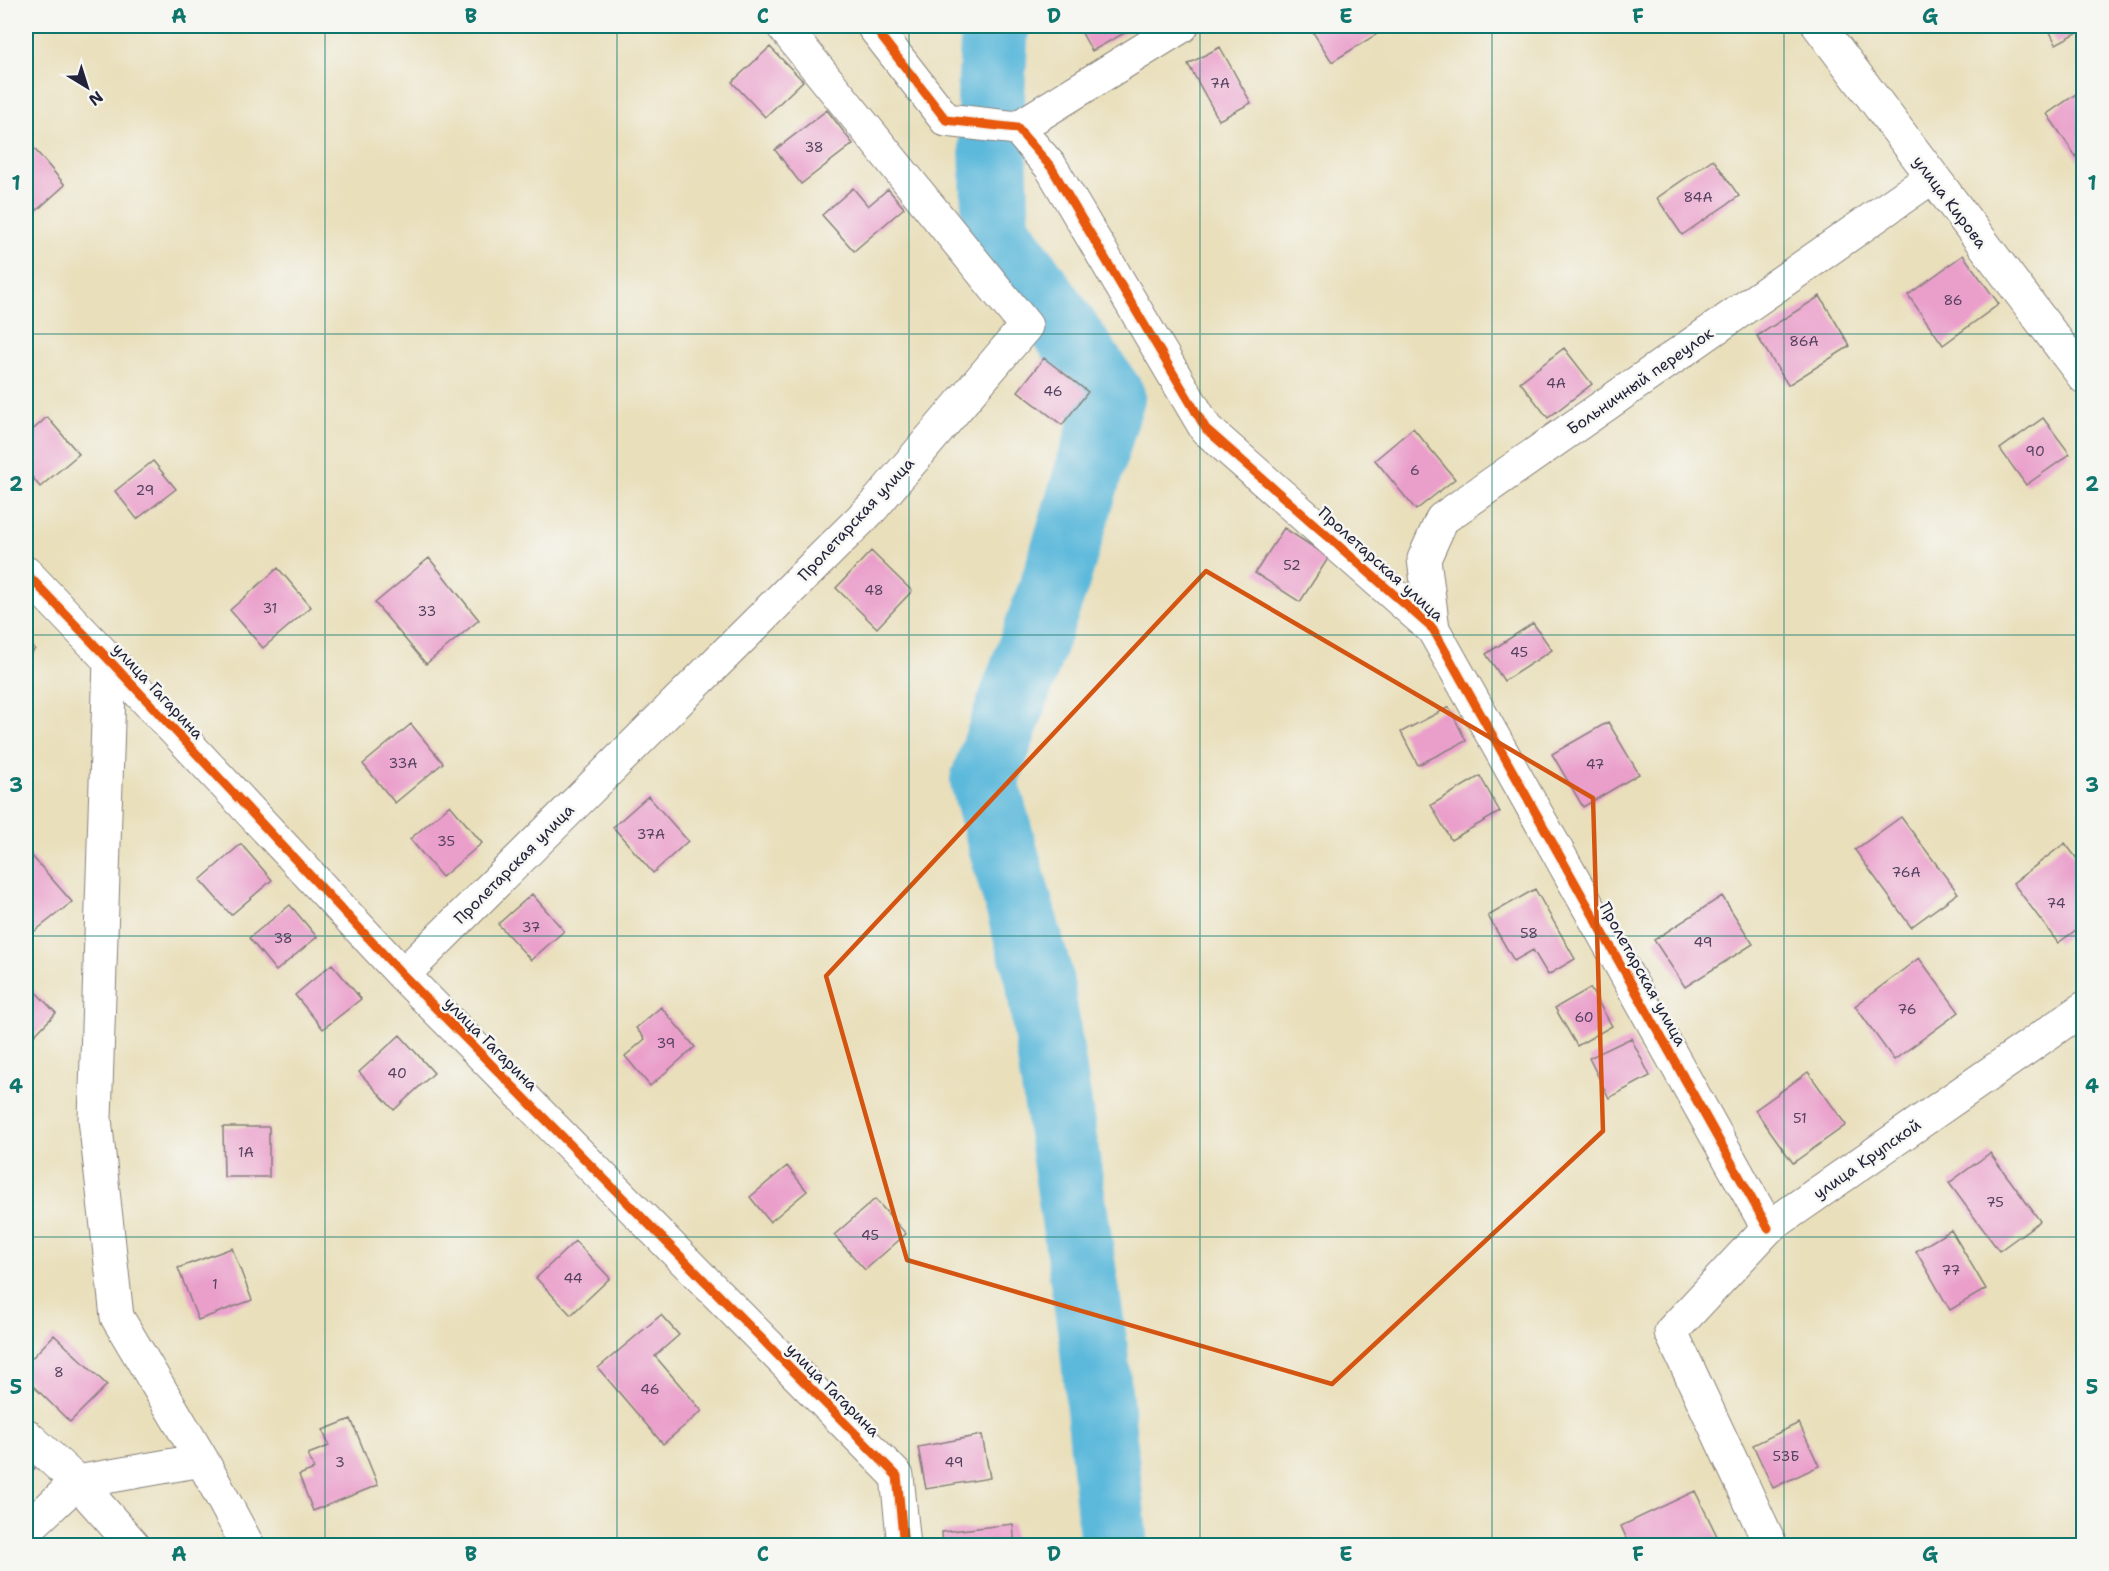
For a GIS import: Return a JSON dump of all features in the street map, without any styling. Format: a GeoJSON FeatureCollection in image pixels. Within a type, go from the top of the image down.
{"type":"FeatureCollection","features":[{"type":"Feature","properties":{"kind":"street","name":"Пролетарская улица"},"geometry":{"type":"LineString","coordinates":[[403,975],[873,507],[1026,327],[783,26]]}},
{"type":"Feature","properties":{"kind":"street"},"geometry":{"type":"LineString","coordinates":[[873,26],[946,120],[1016,128],[1182,26]]}},
{"type":"Feature","properties":{"kind":"street","name":"улица Кирова"},"geometry":{"type":"LineString","coordinates":[[1819,26],[2084,377]]}},
{"type":"Feature","properties":{"kind":"street","name":"Пролетарская улица"},"geometry":{"type":"LineString","coordinates":[[1016,128],[1051,167],[1206,429],[1433,629],[1768,1228]]}},
{"type":"Feature","properties":{"kind":"street","name":"Больничный переулок"},"geometry":{"type":"LineString","coordinates":[[1433,629],[1424,559],[1442,519],[1932,177]]}},
{"type":"Feature","properties":{"kind":"street","name":"улица Гагарина"},"geometry":{"type":"LineString","coordinates":[[26,573],[403,975],[897,1476],[904,1545]]}},
{"type":"Feature","properties":{"kind":"street"},"geometry":{"type":"LineString","coordinates":[[110,661],[95,1119],[117,1317],[202,1460],[248,1545]]}},
{"type":"Feature","properties":{"kind":"street","name":"улица Крупской"},"geometry":{"type":"LineString","coordinates":[[1771,1545],[1671,1332],[1768,1228],[2084,1008]]}},
{"type":"Feature","properties":{"kind":"street"},"geometry":{"type":"LineString","coordinates":[[26,1435],[77,1482],[134,1545]]}},
{"type":"Feature","properties":{"kind":"street"},"geometry":{"type":"LineString","coordinates":[[26,1530],[77,1482],[202,1460]]}},
{"type":"Feature","properties":{"kind":"highlighted area"},"geometry":{"type":"Polygon","coordinates":[[[1206,571],[1593,798],[1603,1131],[1332,1384],[907,1260],[826,976],[1206,571]]]}},
{"type":"Feature","properties":{"kind":"building"},"geometry":{"type":"Polygon","coordinates":[[[1078,26],[1137,26],[1092,51],[1078,26]]]}},
{"type":"Feature","properties":{"kind":"building"},"geometry":{"type":"Polygon","coordinates":[[[1309,26],[1371,26],[1377,34],[1332,62],[1309,26]]]}},
{"type":"Feature","properties":{"kind":"building"},"geometry":{"type":"Polygon","coordinates":[[[2047,26],[2084,26],[2084,29],[2056,44],[2047,26]]]}},
{"type":"Feature","properties":{"kind":"building"},"geometry":{"type":"Polygon","coordinates":[[[770,47],[803,81],[765,117],[732,82],[770,47]]]}},
{"type":"Feature","properties":{"kind":"building"},"geometry":{"type":"Polygon","coordinates":[[[1220,47],[1251,103],[1219,120],[1188,64],[1220,47]]]}},
{"type":"Feature","properties":{"kind":"building"},"geometry":{"type":"Polygon","coordinates":[[[2082,90],[2084,158],[2079,161],[2047,114],[2082,90]]]}},
{"type":"Feature","properties":{"kind":"building"},"geometry":{"type":"Polygon","coordinates":[[[827,110],[853,144],[801,184],[775,150],[827,110]]]}},
{"type":"Feature","properties":{"kind":"building"},"geometry":{"type":"Polygon","coordinates":[[[26,139],[65,185],[26,220],[26,139]]]}},
{"type":"Feature","properties":{"kind":"building"},"geometry":{"type":"Polygon","coordinates":[[[1713,159],[1739,196],[1682,235],[1657,198],[1713,159]]]}},
{"type":"Feature","properties":{"kind":"building"},"geometry":{"type":"Polygon","coordinates":[[[853,188],[868,206],[888,189],[904,208],[854,251],[822,215],[853,188]]]}},
{"type":"Feature","properties":{"kind":"building"},"geometry":{"type":"Polygon","coordinates":[[[1963,255],[1999,304],[1943,345],[1908,295],[1963,255]]]}},
{"type":"Feature","properties":{"kind":"building"},"geometry":{"type":"Polygon","coordinates":[[[1820,296],[1850,346],[1788,385],[1757,336],[1820,296]]]}},
{"type":"Feature","properties":{"kind":"building"},"geometry":{"type":"Polygon","coordinates":[[[1564,348],[1592,384],[1548,418],[1520,382],[1564,348]]]}},
{"type":"Feature","properties":{"kind":"building"},"geometry":{"type":"Polygon","coordinates":[[[1044,358],[1088,392],[1062,425],[1018,391],[1044,358]]]}},
{"type":"Feature","properties":{"kind":"building"},"geometry":{"type":"Polygon","coordinates":[[[47,417],[79,454],[40,487],[26,469],[26,436],[47,417]]]}},
{"type":"Feature","properties":{"kind":"building"},"geometry":{"type":"Polygon","coordinates":[[[2043,418],[2070,454],[2026,485],[2000,449],[2043,418]]]}},
{"type":"Feature","properties":{"kind":"building"},"geometry":{"type":"Polygon","coordinates":[[[1413,428],[1455,479],[1416,510],[1375,460],[1413,428]]]}},
{"type":"Feature","properties":{"kind":"building"},"geometry":{"type":"Polygon","coordinates":[[[153,461],[176,489],[137,519],[115,491],[153,461]]]}},
{"type":"Feature","properties":{"kind":"building"},"geometry":{"type":"Polygon","coordinates":[[[1284,528],[1329,557],[1300,602],[1255,573],[1284,528]]]}},
{"type":"Feature","properties":{"kind":"building"},"geometry":{"type":"Polygon","coordinates":[[[871,551],[912,591],[877,628],[836,588],[871,551]]]}},
{"type":"Feature","properties":{"kind":"building"},"geometry":{"type":"Polygon","coordinates":[[[429,558],[479,620],[426,664],[375,603],[429,558]]]}},
{"type":"Feature","properties":{"kind":"building"},"geometry":{"type":"Polygon","coordinates":[[[278,568],[311,607],[263,648],[230,610],[278,568]]]}},
{"type":"Feature","properties":{"kind":"building"},"geometry":{"type":"Polygon","coordinates":[[[1533,623],[1552,650],[1504,681],[1486,654],[1533,623]]]}},
{"type":"Feature","properties":{"kind":"building"},"geometry":{"type":"Polygon","coordinates":[[[26,639],[35,649],[26,659],[26,639]]]}},
{"type":"Feature","properties":{"kind":"building"},"geometry":{"type":"Polygon","coordinates":[[[1449,707],[1466,741],[1418,765],[1401,732],[1449,707]]]}},
{"type":"Feature","properties":{"kind":"building"},"geometry":{"type":"Polygon","coordinates":[[[1608,722],[1639,774],[1583,807],[1552,754],[1608,722]]]}},
{"type":"Feature","properties":{"kind":"building"},"geometry":{"type":"Polygon","coordinates":[[[411,724],[443,763],[395,803],[363,764],[411,724]]]}},
{"type":"Feature","properties":{"kind":"building"},"geometry":{"type":"Polygon","coordinates":[[[1480,776],[1500,812],[1451,840],[1431,805],[1480,776]]]}},
{"type":"Feature","properties":{"kind":"building"},"geometry":{"type":"Polygon","coordinates":[[[648,796],[688,841],[653,873],[613,827],[648,796]]]}},
{"type":"Feature","properties":{"kind":"building"},"geometry":{"type":"Polygon","coordinates":[[[450,805],[482,843],[442,877],[410,839],[450,805]]]}},
{"type":"Feature","properties":{"kind":"building"},"geometry":{"type":"Polygon","coordinates":[[[1901,817],[1958,893],[1911,927],[1855,850],[1901,817]]]}},
{"type":"Feature","properties":{"kind":"building"},"geometry":{"type":"Polygon","coordinates":[[[2065,843],[2084,868],[2084,924],[2058,943],[2013,883],[2065,843]]]}},
{"type":"Feature","properties":{"kind":"building"},"geometry":{"type":"Polygon","coordinates":[[[241,844],[272,880],[231,915],[200,880],[241,844]]]}},
{"type":"Feature","properties":{"kind":"building"},"geometry":{"type":"Polygon","coordinates":[[[31,855],[72,902],[26,938],[26,859],[31,855]]]}},
{"type":"Feature","properties":{"kind":"building"},"geometry":{"type":"Polygon","coordinates":[[[1535,889],[1575,959],[1548,975],[1533,950],[1514,961],[1488,916],[1535,889]]]}},
{"type":"Feature","properties":{"kind":"building"},"geometry":{"type":"Polygon","coordinates":[[[532,894],[564,931],[531,960],[498,924],[532,894]]]}},
{"type":"Feature","properties":{"kind":"building"},"geometry":{"type":"Polygon","coordinates":[[[1722,896],[1753,944],[1685,987],[1654,940],[1722,896]]]}},
{"type":"Feature","properties":{"kind":"building"},"geometry":{"type":"Polygon","coordinates":[[[290,905],[317,937],[276,971],[249,938],[290,905]]]}},
{"type":"Feature","properties":{"kind":"building"},"geometry":{"type":"Polygon","coordinates":[[[1919,958],[1959,1012],[1894,1060],[1855,1006],[1919,958]]]}},
{"type":"Feature","properties":{"kind":"building"},"geometry":{"type":"Polygon","coordinates":[[[332,964],[361,999],[323,1029],[295,995],[332,964]]]}},
{"type":"Feature","properties":{"kind":"building"},"geometry":{"type":"Polygon","coordinates":[[[26,982],[56,1013],[26,1044],[26,982]]]}},
{"type":"Feature","properties":{"kind":"building"},"geometry":{"type":"Polygon","coordinates":[[[1590,988],[1612,1026],[1577,1046],[1555,1008],[1590,988]]]}},
{"type":"Feature","properties":{"kind":"building"},"geometry":{"type":"Polygon","coordinates":[[[661,1007],[695,1047],[650,1086],[625,1056],[645,1039],[636,1028],[661,1007]]]}},
{"type":"Feature","properties":{"kind":"building"},"geometry":{"type":"Polygon","coordinates":[[[400,1035],[434,1073],[394,1110],[359,1072],[400,1035]]]}},
{"type":"Feature","properties":{"kind":"building"},"geometry":{"type":"Polygon","coordinates":[[[1631,1038],[1650,1076],[1609,1098],[1589,1058],[1631,1038]]]}},
{"type":"Feature","properties":{"kind":"building"},"geometry":{"type":"Polygon","coordinates":[[[1808,1072],[1846,1125],[1793,1163],[1755,1110],[1808,1072]]]}},
{"type":"Feature","properties":{"kind":"building"},"geometry":{"type":"Polygon","coordinates":[[[223,1127],[269,1127],[269,1177],[224,1177],[223,1127]]]}},
{"type":"Feature","properties":{"kind":"building"},"geometry":{"type":"Polygon","coordinates":[[[1990,1153],[2040,1221],[1999,1251],[1949,1183],[1990,1153]]]}},
{"type":"Feature","properties":{"kind":"building"},"geometry":{"type":"Polygon","coordinates":[[[787,1166],[807,1191],[770,1222],[750,1197],[787,1166]]]}},
{"type":"Feature","properties":{"kind":"building"},"geometry":{"type":"Polygon","coordinates":[[[875,1199],[906,1234],[865,1270],[834,1235],[875,1199]]]}},
{"type":"Feature","properties":{"kind":"building"},"geometry":{"type":"Polygon","coordinates":[[[1951,1230],[1986,1289],[1950,1310],[1916,1251],[1951,1230]]]}},
{"type":"Feature","properties":{"kind":"building"},"geometry":{"type":"Polygon","coordinates":[[[575,1241],[610,1278],[571,1315],[536,1278],[575,1241]]]}},
{"type":"Feature","properties":{"kind":"building"},"geometry":{"type":"Polygon","coordinates":[[[232,1248],[252,1300],[198,1320],[178,1268],[232,1248]]]}},
{"type":"Feature","properties":{"kind":"building"},"geometry":{"type":"Polygon","coordinates":[[[661,1315],[679,1335],[655,1356],[702,1411],[663,1444],[598,1368],[661,1315]]]}},
{"type":"Feature","properties":{"kind":"building"},"geometry":{"type":"Polygon","coordinates":[[[54,1335],[107,1385],[70,1422],[26,1379],[26,1364],[54,1335]]]}},
{"type":"Feature","properties":{"kind":"building"},"geometry":{"type":"Polygon","coordinates":[[[351,1419],[378,1485],[313,1511],[299,1475],[314,1469],[308,1454],[329,1446],[323,1430],[351,1419]]]}},
{"type":"Feature","properties":{"kind":"building"},"geometry":{"type":"Polygon","coordinates":[[[1799,1423],[1819,1466],[1773,1488],[1753,1445],[1799,1423]]]}},
{"type":"Feature","properties":{"kind":"building"},"geometry":{"type":"Polygon","coordinates":[[[982,1435],[990,1478],[926,1489],[918,1447],[982,1435]]]}},
{"type":"Feature","properties":{"kind":"building"},"geometry":{"type":"Polygon","coordinates":[[[26,1456],[36,1467],[26,1477],[26,1456]]]}},
{"type":"Feature","properties":{"kind":"building"},"geometry":{"type":"Polygon","coordinates":[[[1695,1491],[1720,1542],[1713,1546],[1630,1546],[1621,1526],[1695,1491]]]}},
{"type":"Feature","properties":{"kind":"building"},"geometry":{"type":"Polygon","coordinates":[[[1013,1524],[1015,1546],[943,1546],[942,1532],[1013,1524]]]}},
{"type":"Feature","properties":{"kind":"waterway"},"geometry":{"type":"LineString","coordinates":[[995,26],[991,94],[996,230],[1111,397],[1057,576],[984,781],[1039,977],[1093,1341],[1114,1546]]}},
{"type":"Feature","properties":{"kind":"cycle path"},"geometry":{"type":"LineString","coordinates":[[873,26],[946,120],[1017,128],[1051,167],[1206,429],[1433,629],[1768,1228]]}},
{"type":"Feature","properties":{"kind":"cycle path"},"geometry":{"type":"LineString","coordinates":[[26,573],[403,975],[897,1476],[904,1546]]}}]}
